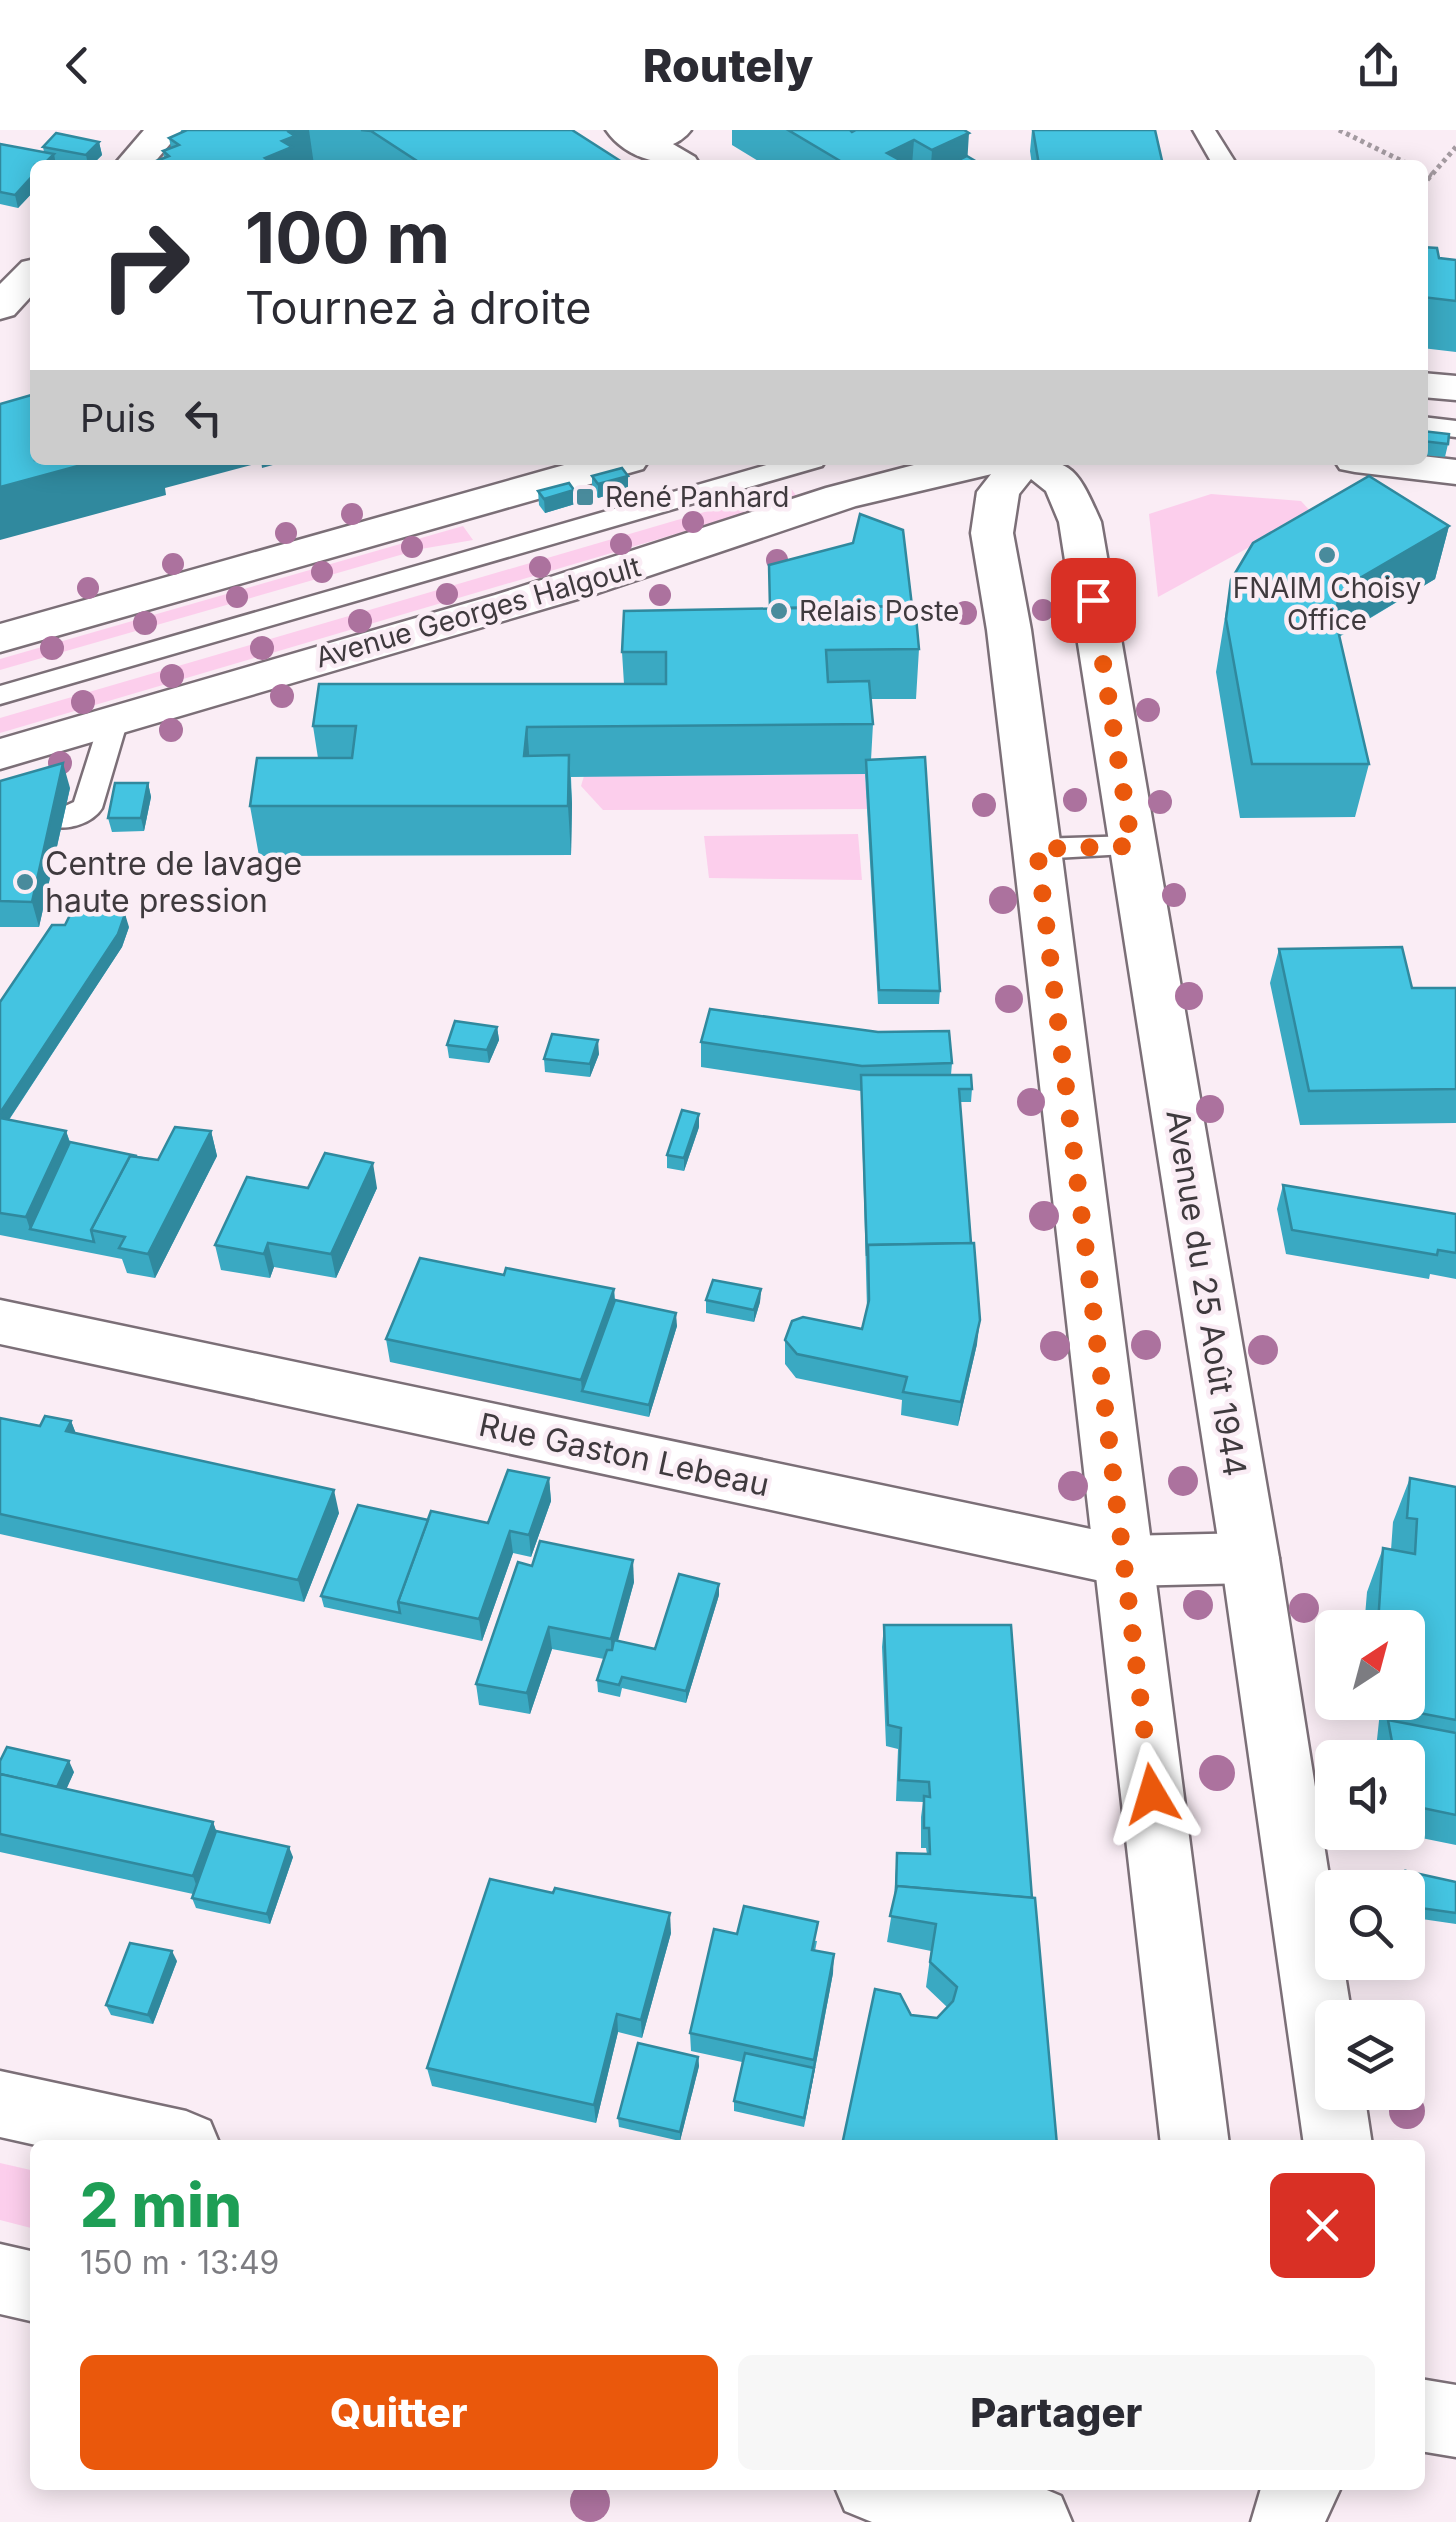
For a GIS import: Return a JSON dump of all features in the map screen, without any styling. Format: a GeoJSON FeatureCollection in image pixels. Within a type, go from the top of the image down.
{"type":"FeatureCollection","features":[{"type":"Feature","properties":{"kind":"main road"},"geometry":{"type":"LineString","coordinates":[[137,160],[164,130]]}},
{"type":"Feature","properties":{"kind":"main road"},"geometry":{"type":"LineString","coordinates":[[647,134],[676,160]]}},
{"type":"Feature","properties":{"kind":"main road"},"geometry":{"type":"LineString","coordinates":[[0,307],[30,275]]}},
{"type":"Feature","properties":{"kind":"main road"},"geometry":{"type":"LineString","coordinates":[[1428,385],[1456,388]]}},
{"type":"Feature","properties":{"kind":"main road"},"geometry":{"type":"LineString","coordinates":[[0,638],[610,465]]}},
{"type":"Feature","properties":{"kind":"main road","name":"Avenue Georges Halgoult"},"geometry":{"type":"LineString","coordinates":[[0,754],[584,583],[961,465]]}},
{"type":"Feature","properties":{"kind":"main road"},"geometry":{"type":"LineString","coordinates":[[1020,465],[998,492],[992,533],[1009,630],[1037,849],[1194,2140]]}},
{"type":"Feature","properties":{"kind":"main road","name":"Avenue du 25 Août 1944"},"geometry":{"type":"LineString","coordinates":[[1038,465],[1064,485],[1080,522],[1250,1558],[1337,2140]]}},
{"type":"Feature","properties":{"kind":"main road"},"geometry":{"type":"LineString","coordinates":[[1396,465],[1456,472]]}},
{"type":"Feature","properties":{"kind":"main road","name":"Rue Gaston Lebeau"},"geometry":{"type":"LineString","coordinates":[[0,1322],[1124,1561],[1250,1558]]}},
{"type":"Feature","properties":{"kind":"main road"},"geometry":{"type":"LineString","coordinates":[[0,2104],[163,2140]]}},
{"type":"Feature","properties":{"kind":"main road"},"geometry":{"type":"LineString","coordinates":[[0,2278],[30,2286]]}},
{"type":"Feature","properties":{"kind":"main road"},"geometry":{"type":"LineString","coordinates":[[1425,2416],[1456,2421]]}},
{"type":"Feature","properties":{"kind":"main road"},"geometry":{"type":"LineString","coordinates":[[893,2490],[1035,2522]]}},
{"type":"Feature","properties":{"kind":"lane"},"geometry":{"type":"LineString","coordinates":[[1204,130],[1222,160]]}},
{"type":"Feature","properties":{"kind":"lane"},"geometry":{"type":"LineString","coordinates":[[1428,425],[1456,428]]}},
{"type":"Feature","properties":{"kind":"lane","name":"Avenue Georges Halgoult"},"geometry":{"type":"LineString","coordinates":[[0,695],[796,465]]}},
{"type":"Feature","properties":{"kind":"lane"},"geometry":{"type":"LineString","coordinates":[[63,820],[87,808],[114,720]]}},
{"type":"Feature","properties":{"kind":"lane"},"geometry":{"type":"LineString","coordinates":[[1037,849],[1132,846]]}},
{"type":"Feature","properties":{"kind":"path"},"geometry":{"type":"LineString","coordinates":[[1339,130],[1400,160]]}},
{"type":"Feature","properties":{"kind":"path"},"geometry":{"type":"LineString","coordinates":[[1428,180],[1456,147]]}},
{"type":"Feature","properties":{"kind":"path"},"geometry":{"type":"LineString","coordinates":[[1428,174],[1432,176]]}},
{"type":"Feature","properties":{"kind":"shaded area"},"geometry":{"type":"Polygon","coordinates":[[[790,487],[798,498],[0,733],[0,718],[790,487]]]}},
{"type":"Feature","properties":{"kind":"shaded area"},"geometry":{"type":"Polygon","coordinates":[[[1211,494],[1301,501],[1312,513],[1158,597],[1149,514],[1211,494]]]}},
{"type":"Feature","properties":{"kind":"shaded area"},"geometry":{"type":"Polygon","coordinates":[[[463,526],[473,540],[421,549],[0,670],[0,659],[463,526]]]}},
{"type":"Feature","properties":{"kind":"shaded area"},"geometry":{"type":"Polygon","coordinates":[[[865,774],[868,809],[603,810],[581,786],[584,776],[865,774]]]}},
{"type":"Feature","properties":{"kind":"shaded area"},"geometry":{"type":"Polygon","coordinates":[[[858,834],[862,880],[709,878],[704,836],[858,834]]]}},
{"type":"Feature","properties":{"kind":"shaded area"},"geometry":{"type":"Polygon","coordinates":[[[0,2163],[30,2170],[30,2228],[0,2220],[0,2163]]]}},
{"type":"Feature","properties":{"kind":"building"},"geometry":{"type":"Polygon","coordinates":[[[187,130],[294,130],[289,132],[295,136],[282,141],[292,147],[265,158],[268,160],[159,160],[169,156],[163,151],[179,145],[169,138],[187,130]]]}},
{"type":"Feature","properties":{"kind":"building"},"geometry":{"type":"Polygon","coordinates":[[[361,130],[572,130],[619,160],[415,160],[371,131],[361,130]]]}},
{"type":"Feature","properties":{"kind":"building"},"geometry":{"type":"Polygon","coordinates":[[[788,130],[969,133],[932,150],[914,140],[887,153],[900,160],[839,160],[788,130]]]}},
{"type":"Feature","properties":{"kind":"building"},"geometry":{"type":"Polygon","coordinates":[[[1033,130],[1155,130],[1162,160],[1038,160],[1033,130]]]}},
{"type":"Feature","properties":{"kind":"building"},"geometry":{"type":"Polygon","coordinates":[[[56,133],[99,142],[86,155],[43,147],[56,133]]]}},
{"type":"Feature","properties":{"kind":"building"},"geometry":{"type":"Polygon","coordinates":[[[0,144],[54,154],[48,160],[30,160],[30,178],[15,195],[0,192],[0,144]]]}},
{"type":"Feature","properties":{"kind":"building"},"geometry":{"type":"Polygon","coordinates":[[[1428,247],[1437,248],[1439,258],[1456,260],[1456,301],[1428,298],[1428,247]]]}},
{"type":"Feature","properties":{"kind":"building"},"geometry":{"type":"Polygon","coordinates":[[[30,395],[30,465],[81,465],[0,487],[0,404],[30,395]]]}},
{"type":"Feature","properties":{"kind":"building"},"geometry":{"type":"Polygon","coordinates":[[[1428,432],[1449,434],[1448,444],[1428,442],[1428,432]]]}},
{"type":"Feature","properties":{"kind":"building"},"geometry":{"type":"Polygon","coordinates":[[[622,468],[628,476],[598,484],[592,476],[622,468]]]}},
{"type":"Feature","properties":{"kind":"building"},"geometry":{"type":"Polygon","coordinates":[[[1369,476],[1449,526],[1348,585],[1338,598],[1336,622],[1369,764],[1252,764],[1226,619],[1231,580],[1253,543],[1369,476]]]}},
{"type":"Feature","properties":{"kind":"building"},"geometry":{"type":"Polygon","coordinates":[[[569,483],[574,490],[544,499],[538,491],[569,483]]]}},
{"type":"Feature","properties":{"kind":"building"},"geometry":{"type":"Polygon","coordinates":[[[860,514],[903,530],[912,606],[770,608],[769,565],[853,543],[860,514]]]}},
{"type":"Feature","properties":{"kind":"building"},"geometry":{"type":"Polygon","coordinates":[[[915,606],[919,649],[826,650],[828,682],[869,681],[873,724],[527,727],[524,756],[569,755],[568,806],[250,806],[257,758],[352,758],[356,726],[313,726],[319,684],[666,684],[666,652],[622,652],[624,611],[915,606]]]}},
{"type":"Feature","properties":{"kind":"building"},"geometry":{"type":"Polygon","coordinates":[[[925,757],[940,991],[879,990],[866,760],[925,757]]]}},
{"type":"Feature","properties":{"kind":"building","name":"Centre de lavage haute pression"},"geometry":{"type":"Polygon","coordinates":[[[63,763],[32,902],[0,901],[0,781],[63,763]]]}},
{"type":"Feature","properties":{"kind":"building"},"geometry":{"type":"Polygon","coordinates":[[[115,783],[148,783],[141,818],[108,818],[115,783]]]}},
{"type":"Feature","properties":{"kind":"building"},"geometry":{"type":"Polygon","coordinates":[[[77,901],[125,914],[118,934],[0,1113],[0,1002],[52,925],[65,925],[77,901]]]}},
{"type":"Feature","properties":{"kind":"building"},"geometry":{"type":"Polygon","coordinates":[[[1402,947],[1412,988],[1456,988],[1456,1089],[1309,1091],[1279,949],[1402,947]]]}},
{"type":"Feature","properties":{"kind":"building"},"geometry":{"type":"Polygon","coordinates":[[[710,1009],[878,1032],[949,1031],[952,1063],[862,1066],[701,1042],[710,1009]]]}},
{"type":"Feature","properties":{"kind":"building"},"geometry":{"type":"Polygon","coordinates":[[[455,1021],[497,1027],[487,1050],[447,1045],[455,1021]]]}},
{"type":"Feature","properties":{"kind":"building"},"geometry":{"type":"Polygon","coordinates":[[[552,1034],[598,1040],[590,1064],[544,1059],[552,1034]]]}},
{"type":"Feature","properties":{"kind":"building"},"geometry":{"type":"Polygon","coordinates":[[[861,1075],[971,1075],[972,1089],[959,1089],[971,1243],[868,1245],[867,1256],[861,1075]]]}},
{"type":"Feature","properties":{"kind":"building"},"geometry":{"type":"Polygon","coordinates":[[[682,1110],[699,1114],[684,1158],[667,1155],[682,1110]]]}},
{"type":"Feature","properties":{"kind":"building"},"geometry":{"type":"Polygon","coordinates":[[[0,1118],[66,1131],[26,1217],[0,1213],[0,1118]]]}},
{"type":"Feature","properties":{"kind":"building"},"geometry":{"type":"Polygon","coordinates":[[[175,1127],[211,1131],[148,1254],[119,1248],[125,1237],[91,1230],[130,1156],[158,1160],[175,1127]]]}},
{"type":"Feature","properties":{"kind":"building"},"geometry":{"type":"Polygon","coordinates":[[[70,1142],[137,1156],[130,1156],[91,1230],[94,1242],[30,1229],[70,1142]]]}},
{"type":"Feature","properties":{"kind":"building"},"geometry":{"type":"Polygon","coordinates":[[[325,1153],[373,1163],[331,1254],[268,1243],[264,1254],[215,1245],[247,1177],[308,1188],[325,1153]]]}},
{"type":"Feature","properties":{"kind":"building"},"geometry":{"type":"Polygon","coordinates":[[[1283,1185],[1456,1214],[1456,1253],[1438,1250],[1437,1255],[1292,1230],[1283,1185]]]}},
{"type":"Feature","properties":{"kind":"building"},"geometry":{"type":"Polygon","coordinates":[[[974,1243],[980,1320],[961,1402],[903,1392],[907,1377],[797,1354],[785,1340],[792,1321],[803,1317],[862,1329],[869,1300],[868,1245],[974,1243]]]}},
{"type":"Feature","properties":{"kind":"building"},"geometry":{"type":"Polygon","coordinates":[[[420,1258],[504,1275],[506,1268],[614,1289],[581,1380],[386,1339],[420,1258]]]}},
{"type":"Feature","properties":{"kind":"building"},"geometry":{"type":"Polygon","coordinates":[[[713,1280],[761,1289],[754,1310],[706,1300],[713,1280]]]}},
{"type":"Feature","properties":{"kind":"building"},"geometry":{"type":"Polygon","coordinates":[[[615,1300],[676,1313],[649,1405],[582,1391],[615,1300]]]}},
{"type":"Feature","properties":{"kind":"building"},"geometry":{"type":"Polygon","coordinates":[[[45,1416],[71,1421],[66,1431],[334,1490],[298,1580],[0,1514],[0,1418],[40,1426],[45,1416]]]}},
{"type":"Feature","properties":{"kind":"building"},"geometry":{"type":"Polygon","coordinates":[[[508,1470],[549,1478],[529,1535],[510,1531],[479,1619],[398,1602],[431,1511],[488,1523],[508,1470]]]}},
{"type":"Feature","properties":{"kind":"building"},"geometry":{"type":"Polygon","coordinates":[[[1410,1478],[1456,1487],[1456,1720],[1425,1714],[1425,1610],[1379,1610],[1383,1548],[1415,1554],[1417,1519],[1407,1518],[1410,1478]]]}},
{"type":"Feature","properties":{"kind":"building"},"geometry":{"type":"Polygon","coordinates":[[[358,1505],[428,1520],[398,1602],[400,1613],[321,1596],[358,1505]]]}},
{"type":"Feature","properties":{"kind":"building"},"geometry":{"type":"Polygon","coordinates":[[[540,1541],[633,1560],[611,1639],[549,1627],[527,1693],[476,1684],[518,1562],[532,1566],[540,1541]]]}},
{"type":"Feature","properties":{"kind":"building"},"geometry":{"type":"Polygon","coordinates":[[[679,1574],[719,1584],[686,1691],[622,1677],[619,1685],[597,1680],[614,1640],[655,1649],[679,1574]]]}},
{"type":"Feature","properties":{"kind":"building"},"geometry":{"type":"Polygon","coordinates":[[[884,1625],[1011,1625],[1032,1898],[897,1886],[896,1890],[897,1853],[930,1854],[929,1828],[924,1828],[924,1796],[930,1797],[929,1782],[899,1780],[901,1728],[888,1725],[884,1625]]]}},
{"type":"Feature","properties":{"kind":"building"},"geometry":{"type":"Polygon","coordinates":[[[1388,1720],[1456,1733],[1456,1815],[1425,1809],[1425,1740],[1392,1740],[1388,1720]]]}},
{"type":"Feature","properties":{"kind":"building"},"geometry":{"type":"Polygon","coordinates":[[[7,1747],[69,1761],[57,1787],[0,1774],[0,1761],[7,1747]]]}},
{"type":"Feature","properties":{"kind":"building"},"geometry":{"type":"Polygon","coordinates":[[[0,1774],[213,1822],[193,1876],[0,1834],[0,1774]]]}},
{"type":"Feature","properties":{"kind":"building"},"geometry":{"type":"Polygon","coordinates":[[[216,1831],[289,1847],[267,1914],[192,1898],[216,1831]]]}},
{"type":"Feature","properties":{"kind":"building"},"geometry":{"type":"Polygon","coordinates":[[[1425,1875],[1456,1882],[1456,1913],[1425,1909],[1425,1875]]]}},
{"type":"Feature","properties":{"kind":"building"},"geometry":{"type":"Polygon","coordinates":[[[490,1879],[553,1893],[555,1888],[670,1913],[641,2020],[617,2014],[594,2105],[427,2068],[490,1879]]]}},
{"type":"Feature","properties":{"kind":"building"},"geometry":{"type":"Polygon","coordinates":[[[897,1886],[1035,1898],[1057,2140],[843,2140],[875,1989],[900,1994],[911,2015],[937,2018],[953,2001],[957,1987],[930,1962],[936,1924],[890,1916],[897,1886]]]}},
{"type":"Feature","properties":{"kind":"building"},"geometry":{"type":"Polygon","coordinates":[[[744,1906],[818,1922],[812,1950],[834,1954],[814,2060],[690,2033],[714,1929],[737,1934],[744,1906]]]}},
{"type":"Feature","properties":{"kind":"building"},"geometry":{"type":"Polygon","coordinates":[[[130,1943],[172,1951],[148,2015],[106,2005],[130,1943]]]}},
{"type":"Feature","properties":{"kind":"building"},"geometry":{"type":"Polygon","coordinates":[[[638,2043],[698,2057],[680,2132],[618,2118],[638,2043]]]}},
{"type":"Feature","properties":{"kind":"building"},"geometry":{"type":"Polygon","coordinates":[[[745,2053],[814,2068],[804,2118],[734,2101],[745,2053]]]}},
{"type":"Feature","properties":{"kind":"place","name":"René Panhard"},"geometry":{"type":"Point","coordinates":[585,497]}},
{"type":"Feature","properties":{"kind":"place","name":"FNAIM Choisy Office"},"geometry":{"type":"Point","coordinates":[1327,555]}},
{"type":"Feature","properties":{"kind":"place","name":"Relais Poste"},"geometry":{"type":"Point","coordinates":[779,611]}},
{"type":"Feature","properties":{"kind":"place","name":"Centre de lavage haute pression"},"geometry":{"type":"Point","coordinates":[25,882]}},
{"type":"Feature","properties":{"kind":"route"},"geometry":{"type":"LineString","coordinates":[[1093,600],[1132,846],[1037,849],[1152,1794]]}}]}
